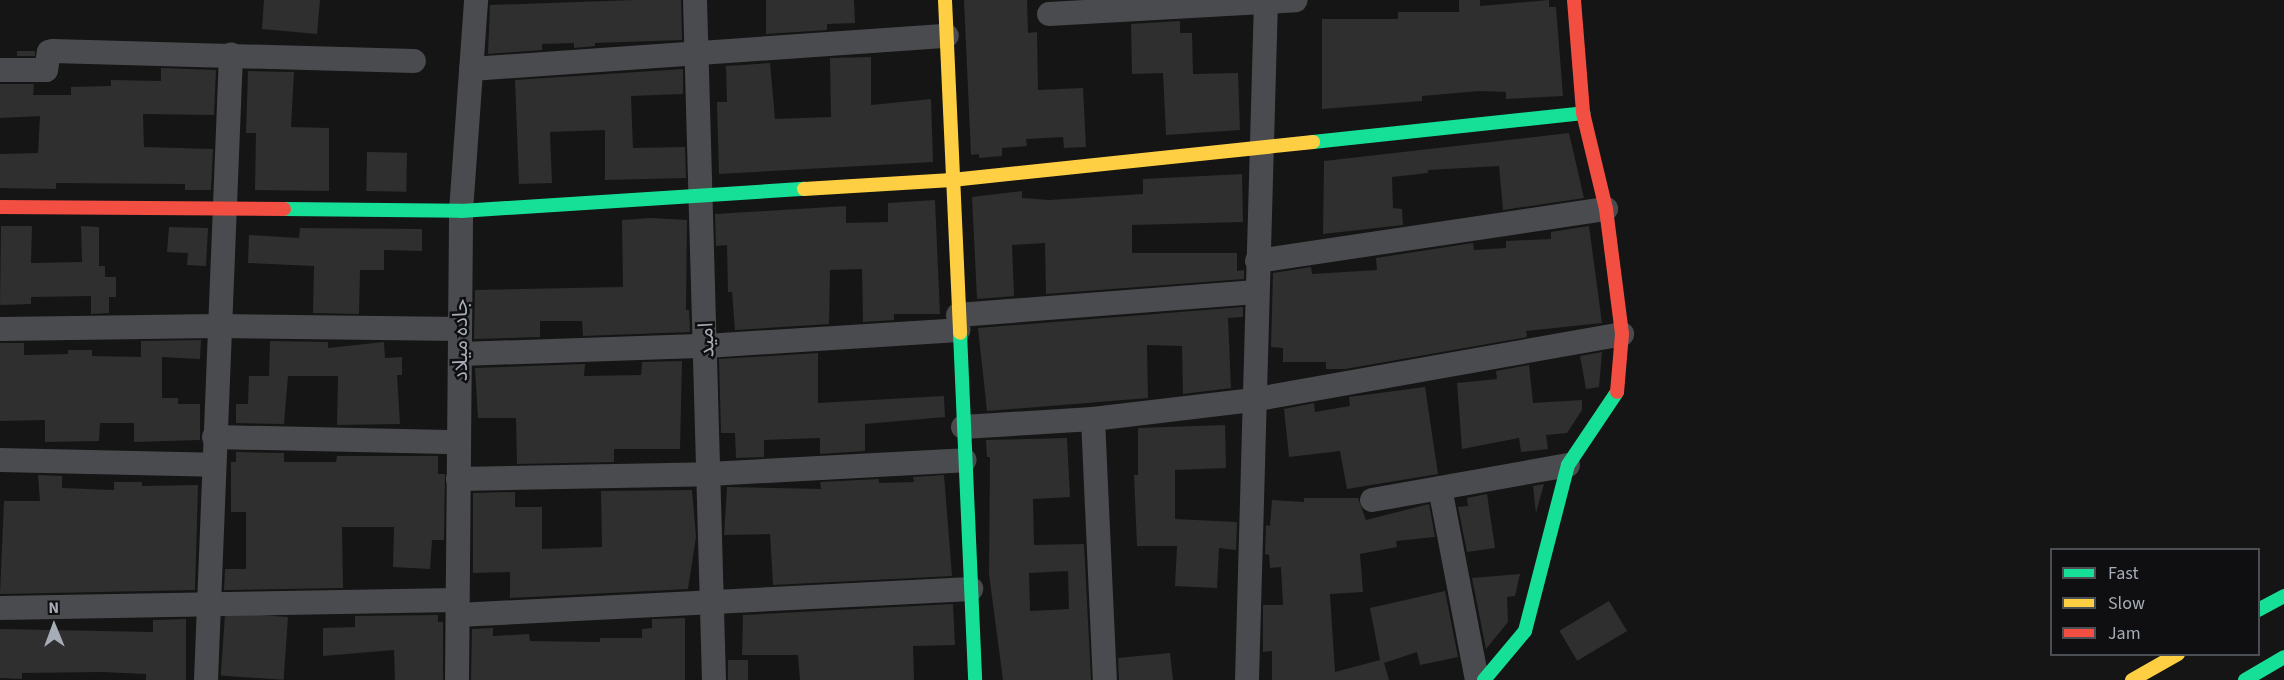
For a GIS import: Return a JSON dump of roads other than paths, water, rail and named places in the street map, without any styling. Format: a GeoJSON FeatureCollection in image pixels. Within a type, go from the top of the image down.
{"type":"FeatureCollection","features":[{"type":"Feature","properties":{"kind":"main road"},"geometry":{"type":"LineString","coordinates":[[945,0],[975,680]]}},
{"type":"Feature","properties":{"kind":"main road"},"geometry":{"type":"LineString","coordinates":[[1484,680],[1525,631],[1568,465],[1617,393],[1622,334],[1606,209],[1583,113],[1574,0]]}},
{"type":"Feature","properties":{"kind":"main road"},"geometry":{"type":"LineString","coordinates":[[0,207],[226,207],[461,211],[952,180],[1262,149],[1583,113]]}},
{"type":"Feature","properties":{"kind":"main road"},"geometry":{"type":"LineString","coordinates":[[2260,609],[2284,596]]}},
{"type":"Feature","properties":{"kind":"main road"},"geometry":{"type":"LineString","coordinates":[[2132,680],[2174,656]]}},
{"type":"Feature","properties":{"kind":"main road"},"geometry":{"type":"LineString","coordinates":[[2245,680],[2284,657]]}},
{"type":"Feature","properties":{"kind":"street","name":"جاده میلاد"},"geometry":{"type":"LineString","coordinates":[[457,680],[461,211],[476,0]]}},
{"type":"Feature","properties":{"kind":"street","name":"امید"},"geometry":{"type":"LineString","coordinates":[[695,0],[714,603],[714,680]]}},
{"type":"Feature","properties":{"kind":"street"},"geometry":{"type":"LineString","coordinates":[[1049,14],[1296,0]]}},
{"type":"Feature","properties":{"kind":"street"},"geometry":{"type":"LineString","coordinates":[[1247,680],[1252,400],[1262,149],[1265,1]]}},
{"type":"Feature","properties":{"kind":"street"},"geometry":{"type":"LineString","coordinates":[[471,69],[947,36]]}},
{"type":"Feature","properties":{"kind":"street"},"geometry":{"type":"LineString","coordinates":[[0,70],[46,70],[50,52],[53,51],[231,54],[414,61]]}},
{"type":"Feature","properties":{"kind":"street"},"geometry":{"type":"LineString","coordinates":[[206,680],[218,326],[226,207],[231,54]]}},
{"type":"Feature","properties":{"kind":"street"},"geometry":{"type":"LineString","coordinates":[[1257,261],[1606,209]]}},
{"type":"Feature","properties":{"kind":"street"},"geometry":{"type":"LineString","coordinates":[[460,354],[706,346],[1256,292]]}},
{"type":"Feature","properties":{"kind":"street"},"geometry":{"type":"LineString","coordinates":[[0,329],[218,326],[459,329]]}},
{"type":"Feature","properties":{"kind":"street"},"geometry":{"type":"LineString","coordinates":[[963,427],[1094,419],[1252,400],[1622,334]]}},
{"type":"Feature","properties":{"kind":"street"},"geometry":{"type":"LineString","coordinates":[[1094,419],[1105,680]]}},
{"type":"Feature","properties":{"kind":"street"},"geometry":{"type":"LineString","coordinates":[[214,437],[459,442]]}},
{"type":"Feature","properties":{"kind":"street"},"geometry":{"type":"LineString","coordinates":[[0,460],[213,465]]}},
{"type":"Feature","properties":{"kind":"street"},"geometry":{"type":"LineString","coordinates":[[458,479],[709,474],[965,460]]}},
{"type":"Feature","properties":{"kind":"street"},"geometry":{"type":"LineString","coordinates":[[1372,500],[1568,465]]}},
{"type":"Feature","properties":{"kind":"street"},"geometry":{"type":"LineString","coordinates":[[1440,488],[1477,680]]}},
{"type":"Feature","properties":{"kind":"street"},"geometry":{"type":"LineString","coordinates":[[0,608],[209,604],[457,608],[714,603],[971,589]]}}]}
